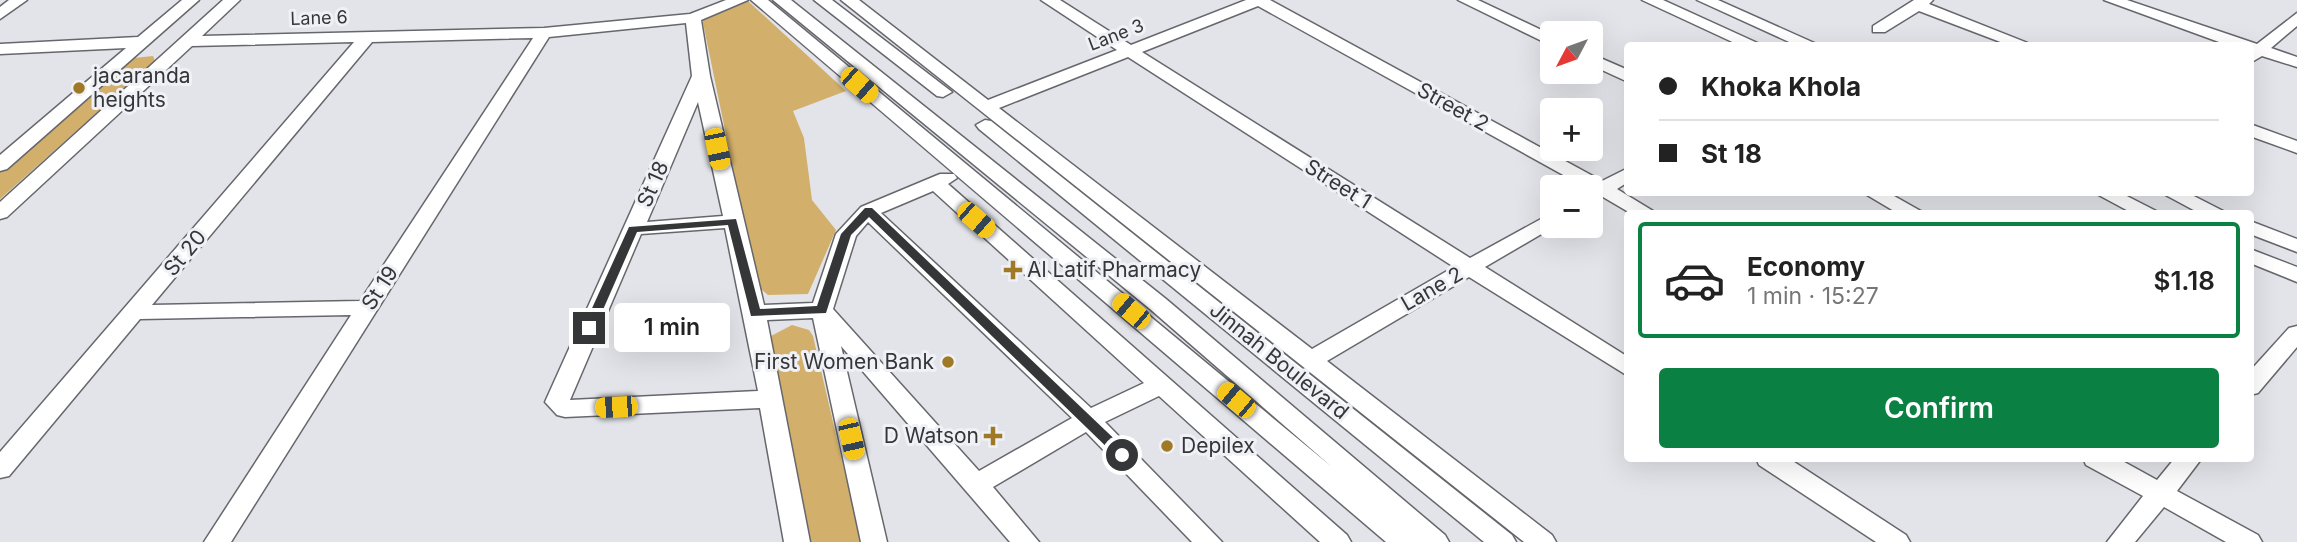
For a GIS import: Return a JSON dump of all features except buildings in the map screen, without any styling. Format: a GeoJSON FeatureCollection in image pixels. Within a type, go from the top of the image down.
{"type":"FeatureCollection","features":[{"type":"Feature","properties":{"kind":"street"},"geometry":{"type":"LineString","coordinates":[[0,14],[19,0]]}},
{"type":"Feature","properties":{"kind":"street"},"geometry":{"type":"LineString","coordinates":[[0,164],[191,0]]}},
{"type":"Feature","properties":{"kind":"street"},"geometry":{"type":"LineString","coordinates":[[0,214],[232,0]]}},
{"type":"Feature","properties":{"kind":"street","name":"Lane 6"},"geometry":{"type":"LineString","coordinates":[[128,55],[184,47],[368,36],[544,33],[693,18],[740,0]]}},
{"type":"Feature","properties":{"kind":"street"},"geometry":{"type":"LineString","coordinates":[[759,0],[1404,542]]}},
{"type":"Feature","properties":{"kind":"street","name":"Jinnah Boulevard"},"geometry":{"type":"LineString","coordinates":[[780,0],[1158,304],[1436,542]]}},
{"type":"Feature","properties":{"kind":"street","name":"Jinnah Boulevard"},"geometry":{"type":"LineString","coordinates":[[822,0],[977,118],[1503,542]]}},
{"type":"Feature","properties":{"kind":"street"},"geometry":{"type":"LineString","coordinates":[[849,0],[1543,542]]}},
{"type":"Feature","properties":{"kind":"street","name":"Street 1"},"geometry":{"type":"LineString","coordinates":[[1049,0],[1624,365]]}},
{"type":"Feature","properties":{"kind":"street","name":"Lane 3"},"geometry":{"type":"LineString","coordinates":[[986,107],[1259,0]]}},
{"type":"Feature","properties":{"kind":"street","name":"Street 2"},"geometry":{"type":"LineString","coordinates":[[1259,0],[1567,175]]}},
{"type":"Feature","properties":{"kind":"street"},"geometry":{"type":"LineString","coordinates":[[1466,0],[1540,35]]}},
{"type":"Feature","properties":{"kind":"street"},"geometry":{"type":"LineString","coordinates":[[1650,0],[1747,42]]}},
{"type":"Feature","properties":{"kind":"street"},"geometry":{"type":"LineString","coordinates":[[1704,0],[1804,42]]}},
{"type":"Feature","properties":{"kind":"street"},"geometry":{"type":"LineString","coordinates":[[2112,0],[2230,42]]}},
{"type":"Feature","properties":{"kind":"street"},"geometry":{"type":"LineString","coordinates":[[1879,29],[1921,2],[2017,42]]}},
{"type":"Feature","properties":{"kind":"street"},"geometry":{"type":"LineString","coordinates":[[693,18],[701,76],[755,313],[797,542]]}},
{"type":"Feature","properties":{"kind":"street"},"geometry":{"type":"LineString","coordinates":[[2254,49],[2297,18]]}},
{"type":"Feature","properties":{"kind":"street"},"geometry":{"type":"LineString","coordinates":[[162,26],[208,24]]}},
{"type":"Feature","properties":{"kind":"street","name":"St 19"},"geometry":{"type":"LineString","coordinates":[[217,542],[544,33]]}},
{"type":"Feature","properties":{"kind":"street","name":"St 20"},"geometry":{"type":"LineString","coordinates":[[0,469],[368,36]]}},
{"type":"Feature","properties":{"kind":"street"},"geometry":{"type":"LineString","coordinates":[[0,49],[143,42]]}},
{"type":"Feature","properties":{"kind":"street"},"geometry":{"type":"LineString","coordinates":[[2254,51],[2297,62]]}},
{"type":"Feature","properties":{"kind":"street"},"geometry":{"type":"LineString","coordinates":[[1603,65],[1624,75]]}},
{"type":"Feature","properties":{"kind":"street","name":"St 18"},"geometry":{"type":"LineString","coordinates":[[701,76],[557,402],[565,409],[770,399]]}},
{"type":"Feature","properties":{"kind":"street"},"geometry":{"type":"LineString","coordinates":[[2254,131],[2297,147]]}},
{"type":"Feature","properties":{"kind":"street"},"geometry":{"type":"LineString","coordinates":[[874,542],[822,310],[846,234],[868,211],[961,172]]}},
{"type":"Feature","properties":{"kind":"street"},"geometry":{"type":"LineString","coordinates":[[1603,189],[1624,176]]}},
{"type":"Feature","properties":{"kind":"street"},"geometry":{"type":"LineString","coordinates":[[935,183],[1338,542]]}},
{"type":"Feature","properties":{"kind":"street","name":"Street 2"},"geometry":{"type":"LineString","coordinates":[[1603,195],[1639,210]]}},
{"type":"Feature","properties":{"kind":"street"},"geometry":{"type":"LineString","coordinates":[[1879,196],[1908,210]]}},
{"type":"Feature","properties":{"kind":"street"},"geometry":{"type":"LineString","coordinates":[[2111,196],[2143,210]]}},
{"type":"Feature","properties":{"kind":"street"},"geometry":{"type":"LineString","coordinates":[[2178,196],[2210,210]]}},
{"type":"Feature","properties":{"kind":"street"},"geometry":{"type":"LineString","coordinates":[[868,211],[1088,420],[1209,542]]}},
{"type":"Feature","properties":{"kind":"street"},"geometry":{"type":"LineString","coordinates":[[633,229],[732,221]]}},
{"type":"Feature","properties":{"kind":"street","name":"Lane 2"},"geometry":{"type":"LineString","coordinates":[[1311,360],[1540,226]]}},
{"type":"Feature","properties":{"kind":"street"},"geometry":{"type":"LineString","coordinates":[[2254,229],[2297,246]]}},
{"type":"Feature","properties":{"kind":"street"},"geometry":{"type":"LineString","coordinates":[[2254,258],[2297,275]]}},
{"type":"Feature","properties":{"kind":"street"},"geometry":{"type":"LineString","coordinates":[[134,312],[367,308]]}},
{"type":"Feature","properties":{"kind":"street"},"geometry":{"type":"LineString","coordinates":[[755,313],[822,310]]}},
{"type":"Feature","properties":{"kind":"street"},"geometry":{"type":"LineString","coordinates":[[822,310],[1027,542]]}},
{"type":"Feature","properties":{"kind":"street"},"geometry":{"type":"LineString","coordinates":[[2254,379],[2297,333]]}},
{"type":"Feature","properties":{"kind":"street"},"geometry":{"type":"LineString","coordinates":[[977,484],[1088,420],[1162,384]]}},
{"type":"Feature","properties":{"kind":"street"},"geometry":{"type":"LineString","coordinates":[[1774,462],[1897,542]]}},
{"type":"Feature","properties":{"kind":"street"},"geometry":{"type":"LineString","coordinates":[[2102,462],[2249,542]]}},
{"type":"Feature","properties":{"kind":"street"},"geometry":{"type":"LineString","coordinates":[[2120,542],[2187,462]]}},
{"type":"Feature","properties":{"kind":"shaded area"},"geometry":{"type":"Polygon","coordinates":[[[748,1],[846,91],[793,111],[804,138],[812,200],[836,230],[808,294],[768,295],[757,286],[702,18],[748,1]]]}},
{"type":"Feature","properties":{"kind":"shaded area"},"geometry":{"type":"Polygon","coordinates":[[[153,56],[155,61],[0,199],[0,172],[134,58],[153,56]]]}},
{"type":"Feature","properties":{"kind":"shaded area"},"geometry":{"type":"Polygon","coordinates":[[[792,325],[809,330],[813,336],[861,542],[805,542],[771,365],[771,336],[792,325]]]}},
{"type":"Feature","properties":{"kind":"place","name":"jacaranda heights"},"geometry":{"type":"Point","coordinates":[79,88]}},
{"type":"Feature","properties":{"kind":"place","name":"Al Latif Pharmacy"},"geometry":{"type":"Point","coordinates":[1013,270]}},
{"type":"Feature","properties":{"kind":"place","name":"First Women Bank"},"geometry":{"type":"Point","coordinates":[948,362]}},
{"type":"Feature","properties":{"kind":"place","name":"D Watson"},"geometry":{"type":"Point","coordinates":[993,436]}},
{"type":"Feature","properties":{"kind":"place","name":"Depilex"},"geometry":{"type":"Point","coordinates":[1167,446]}},
{"type":"Feature","properties":{"kind":"route"},"geometry":{"type":"LineString","coordinates":[[589,328],[633,229],[732,221],[755,313],[822,310],[846,234],[857,219],[868,211],[1122,455]]}}]}
